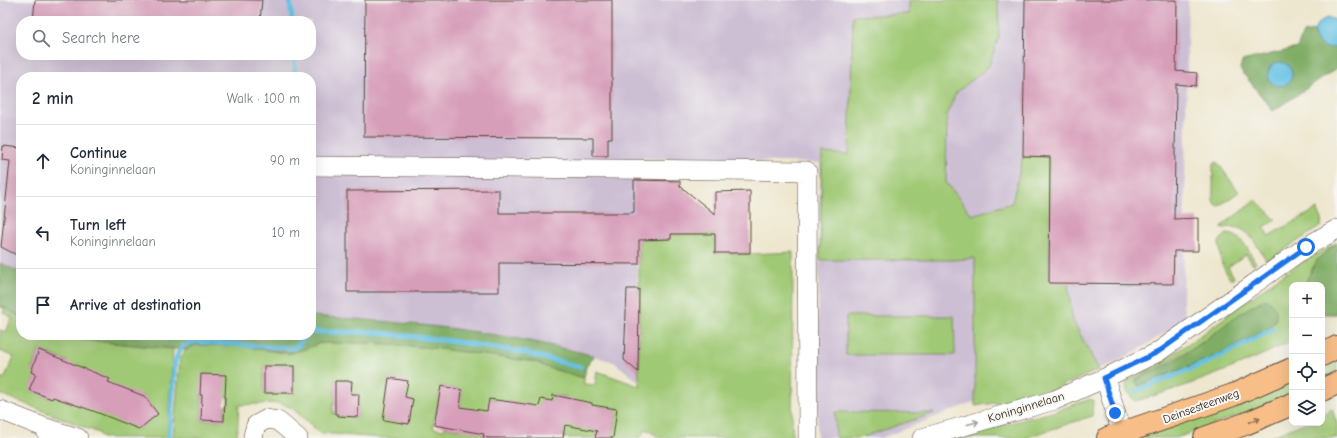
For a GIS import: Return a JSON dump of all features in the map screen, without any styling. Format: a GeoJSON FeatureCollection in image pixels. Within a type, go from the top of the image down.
{"type":"FeatureCollection","features":[{"type":"Feature","properties":{"kind":"highway"},"geometry":{"type":"LineString","coordinates":[[1324,354],[1337,347]]}},
{"type":"Feature","properties":{"kind":"highway","name":"Deinsesteenweg"},"geometry":{"type":"LineString","coordinates":[[1115,436],[1233,395],[1289,370]]}},
{"type":"Feature","properties":{"kind":"highway"},"geometry":{"type":"LineString","coordinates":[[1325,389],[1337,383]]}},
{"type":"Feature","properties":{"kind":"highway"},"geometry":{"type":"LineString","coordinates":[[1205,438],[1245,424],[1289,405]]}},
{"type":"Feature","properties":{"kind":"street"},"geometry":{"type":"LineString","coordinates":[[316,166],[807,171],[808,438]]}},
{"type":"Feature","properties":{"kind":"street","name":"Koninginnelaan"},"geometry":{"type":"LineString","coordinates":[[922,438],[1055,400],[1158,352],[1306,247],[1337,229]]}},
{"type":"Feature","properties":{"kind":"street"},"geometry":{"type":"LineString","coordinates":[[1104,378],[1115,436]]}},
{"type":"Feature","properties":{"kind":"street"},"geometry":{"type":"LineString","coordinates":[[0,410],[47,433],[78,438]]}},
{"type":"Feature","properties":{"kind":"street"},"geometry":{"type":"LineString","coordinates":[[254,438],[253,436],[256,425],[267,419],[278,421],[298,438]]}},
{"type":"Feature","properties":{"kind":"shaded area"},"geometry":{"type":"Polygon","coordinates":[[[0,0],[1188,0],[1183,305],[1186,320],[1121,360],[1037,396],[987,397],[881,438],[817,438],[820,163],[635,158],[639,382],[614,362],[573,350],[497,335],[402,322],[316,316],[316,72],[16,72],[16,271],[0,263],[0,0]]]}},
{"type":"Feature","properties":{"kind":"green space"},"geometry":{"type":"Polygon","coordinates":[[[909,0],[998,0],[999,36],[989,66],[956,93],[947,114],[946,182],[972,215],[1012,203],[1023,156],[1050,157],[1049,283],[1068,283],[1072,319],[1099,370],[1037,396],[975,406],[975,258],[954,260],[820,260],[822,153],[849,155],[853,16],[909,14],[909,0]]]}},
{"type":"Feature","properties":{"kind":"green space"},"geometry":{"type":"Polygon","coordinates":[[[1314,31],[1314,35],[1327,48],[1337,46],[1337,68],[1273,111],[1240,69],[1242,61],[1297,48],[1303,33],[1314,31]]]}},
{"type":"Feature","properties":{"kind":"green space"},"geometry":{"type":"Polygon","coordinates":[[[1217,162],[1239,192],[1219,206],[1215,205],[1213,200],[1213,164],[1217,162]]]}},
{"type":"Feature","properties":{"kind":"green space"},"geometry":{"type":"Polygon","coordinates":[[[1256,200],[1276,220],[1264,227],[1268,236],[1317,209],[1322,219],[1321,226],[1267,261],[1254,241],[1244,231],[1231,227],[1222,229],[1223,225],[1256,200]]]}},
{"type":"Feature","properties":{"kind":"green space"},"geometry":{"type":"Polygon","coordinates":[[[671,234],[715,234],[715,253],[750,254],[793,252],[792,438],[660,438],[646,429],[640,438],[613,438],[617,409],[599,406],[598,410],[592,409],[588,429],[597,431],[595,438],[563,438],[566,397],[553,395],[552,401],[541,400],[534,438],[517,403],[490,399],[483,437],[490,438],[380,438],[320,433],[292,408],[279,403],[239,405],[237,438],[173,438],[180,358],[186,350],[195,345],[241,346],[289,354],[320,343],[372,343],[434,348],[536,362],[546,367],[584,378],[584,384],[595,385],[597,371],[641,387],[639,382],[639,237],[653,240],[670,239],[671,234]],[[264,366],[264,393],[294,393],[294,366],[264,366]],[[389,378],[383,420],[409,423],[405,397],[408,381],[389,378]],[[335,381],[335,404],[333,404],[333,414],[334,412],[338,412],[338,416],[358,417],[359,394],[349,394],[351,381],[335,381]],[[441,386],[433,428],[444,430],[445,427],[461,430],[460,407],[462,390],[441,386]],[[202,395],[201,420],[224,421],[225,406],[228,405],[228,397],[202,395]]]}},
{"type":"Feature","properties":{"kind":"green space"},"geometry":{"type":"Polygon","coordinates":[[[1227,234],[1241,240],[1256,263],[1253,265],[1246,254],[1228,267],[1234,277],[1230,279],[1222,262],[1219,248],[1219,242],[1227,234]]]}},
{"type":"Feature","properties":{"kind":"green space"},"geometry":{"type":"Polygon","coordinates":[[[1337,242],[1317,260],[1306,282],[1289,282],[1289,342],[1235,367],[1176,389],[1136,401],[1129,395],[1126,387],[1127,381],[1170,356],[1279,277],[1337,242]],[[1260,301],[1194,348],[1136,379],[1138,386],[1217,355],[1260,301]]]}},
{"type":"Feature","properties":{"kind":"green space"},"geometry":{"type":"Polygon","coordinates":[[[1337,243],[1337,314],[1325,314],[1325,282],[1306,282],[1317,260],[1337,243]]]}},
{"type":"Feature","properties":{"kind":"green space"},"geometry":{"type":"Polygon","coordinates":[[[0,263],[16,271],[16,314],[0,305],[0,263]]]}},
{"type":"Feature","properties":{"kind":"green space"},"geometry":{"type":"Polygon","coordinates":[[[1267,299],[1274,306],[1276,314],[1273,325],[1269,328],[1217,355],[1138,386],[1135,380],[1189,352],[1240,314],[1267,299]]]}},
{"type":"Feature","properties":{"kind":"green space"},"geometry":{"type":"Polygon","coordinates":[[[0,305],[16,314],[16,340],[85,340],[173,349],[167,438],[102,438],[99,433],[0,394],[0,377],[4,379],[14,357],[0,351],[0,330],[6,332],[12,317],[3,313],[5,309],[0,307],[0,305]],[[39,350],[31,371],[36,374],[30,390],[52,399],[67,361],[39,350]],[[143,395],[135,401],[139,429],[158,414],[143,395]]]}},
{"type":"Feature","properties":{"kind":"green space"},"geometry":{"type":"Polygon","coordinates":[[[316,316],[382,321],[454,329],[524,340],[594,356],[586,367],[584,378],[546,367],[536,362],[434,348],[372,343],[320,343],[289,353],[241,346],[195,345],[186,350],[85,340],[316,340],[316,316]]]}},
{"type":"Feature","properties":{"kind":"green space"},"geometry":{"type":"Polygon","coordinates":[[[846,316],[954,316],[955,355],[846,355],[846,316]]]}},
{"type":"Feature","properties":{"kind":"green space"},"geometry":{"type":"Polygon","coordinates":[[[1337,358],[1337,372],[1325,378],[1325,364],[1337,358]]]}},
{"type":"Feature","properties":{"kind":"green space"},"geometry":{"type":"Polygon","coordinates":[[[1289,380],[1289,395],[1238,416],[1176,438],[1136,438],[1289,380]]]}},
{"type":"Feature","properties":{"kind":"green space"},"geometry":{"type":"Polygon","coordinates":[[[1090,399],[1093,400],[1092,416],[1025,438],[953,438],[1049,413],[1090,399]]]}},
{"type":"Feature","properties":{"kind":"green space"},"geometry":{"type":"Polygon","coordinates":[[[1332,409],[1337,424],[1337,438],[1268,438],[1297,426],[1325,426],[1325,413],[1332,409]]]}},
{"type":"Feature","properties":{"kind":"green space"},"geometry":{"type":"Polygon","coordinates":[[[835,412],[934,413],[860,438],[836,438],[835,412]]]}},
{"type":"Feature","properties":{"kind":"water"},"geometry":{"type":"Polygon","coordinates":[[[1328,18],[1337,20],[1337,46],[1329,48],[1323,47],[1318,43],[1314,32],[1316,26],[1321,21],[1328,18]]]}},
{"type":"Feature","properties":{"kind":"water"},"geometry":{"type":"Polygon","coordinates":[[[1280,62],[1285,63],[1291,69],[1291,79],[1285,85],[1280,86],[1275,85],[1269,79],[1268,74],[1269,69],[1275,63],[1280,62]]]}},
{"type":"Feature","properties":{"kind":"building"},"geometry":{"type":"Polygon","coordinates":[[[35,0],[262,0],[260,16],[33,16],[35,0]]]}},
{"type":"Feature","properties":{"kind":"building"},"geometry":{"type":"Polygon","coordinates":[[[365,0],[612,0],[612,138],[608,138],[608,156],[593,156],[593,138],[364,137],[365,0]]]}},
{"type":"Feature","properties":{"kind":"building"},"geometry":{"type":"Polygon","coordinates":[[[1025,0],[1177,0],[1176,71],[1197,73],[1196,86],[1176,84],[1174,219],[1198,218],[1198,251],[1174,251],[1173,284],[1049,283],[1050,157],[1023,156],[1025,0]]]}},
{"type":"Feature","properties":{"kind":"building"},"geometry":{"type":"Polygon","coordinates":[[[3,146],[16,147],[16,254],[1,247],[10,161],[2,160],[3,146]]]}},
{"type":"Feature","properties":{"kind":"building"},"geometry":{"type":"Polygon","coordinates":[[[634,180],[680,181],[680,186],[715,214],[715,192],[750,191],[750,253],[715,253],[715,234],[671,234],[671,239],[639,240],[639,264],[499,263],[499,292],[347,292],[347,191],[499,190],[499,213],[630,213],[634,212],[634,180]]]}},
{"type":"Feature","properties":{"kind":"building"},"geometry":{"type":"Polygon","coordinates":[[[627,289],[639,289],[638,372],[624,360],[627,289]]]}},
{"type":"Feature","properties":{"kind":"building"},"geometry":{"type":"Polygon","coordinates":[[[39,350],[110,379],[108,382],[144,396],[158,414],[139,429],[96,412],[53,397],[52,399],[29,390],[36,374],[31,372],[39,350]]]}},
{"type":"Feature","properties":{"kind":"building"},"geometry":{"type":"Polygon","coordinates":[[[264,366],[294,366],[294,393],[264,393],[264,366]]]}},
{"type":"Feature","properties":{"kind":"building"},"geometry":{"type":"Polygon","coordinates":[[[201,374],[226,375],[224,421],[201,420],[201,374]]]}},
{"type":"Feature","properties":{"kind":"building"},"geometry":{"type":"Polygon","coordinates":[[[389,378],[408,381],[405,397],[413,399],[409,424],[383,420],[389,378]]]}},
{"type":"Feature","properties":{"kind":"building"},"geometry":{"type":"Polygon","coordinates":[[[335,381],[352,381],[351,394],[359,394],[358,417],[338,416],[338,414],[335,414],[335,381]]]}},
{"type":"Feature","properties":{"kind":"building"},"geometry":{"type":"Polygon","coordinates":[[[441,386],[462,390],[460,407],[487,411],[489,399],[539,406],[541,399],[552,401],[553,395],[592,403],[592,405],[617,409],[613,438],[595,438],[597,431],[565,425],[563,438],[490,438],[483,437],[484,434],[434,425],[441,386]]]}},
{"type":"Feature","properties":{"kind":"waterway"},"geometry":{"type":"LineString","coordinates":[[290,0],[292,16]]}},
{"type":"Feature","properties":{"kind":"waterway"},"geometry":{"type":"LineString","coordinates":[[294,60],[295,72]]}},
{"type":"Feature","properties":{"kind":"waterway"},"geometry":{"type":"LineString","coordinates":[[1136,391],[1215,359],[1273,329]]}},
{"type":"Feature","properties":{"kind":"waterway"},"geometry":{"type":"LineString","coordinates":[[316,332],[373,332],[450,341],[521,352],[580,367]]}},
{"type":"Feature","properties":{"kind":"waterway"},"geometry":{"type":"LineString","coordinates":[[169,438],[175,362],[183,346],[195,342],[295,348],[302,340]]}},
{"type":"Feature","properties":{"kind":"route"},"geometry":{"type":"LineString","coordinates":[[1115,413],[1104,378],[1158,352],[1306,247]]}}]}
